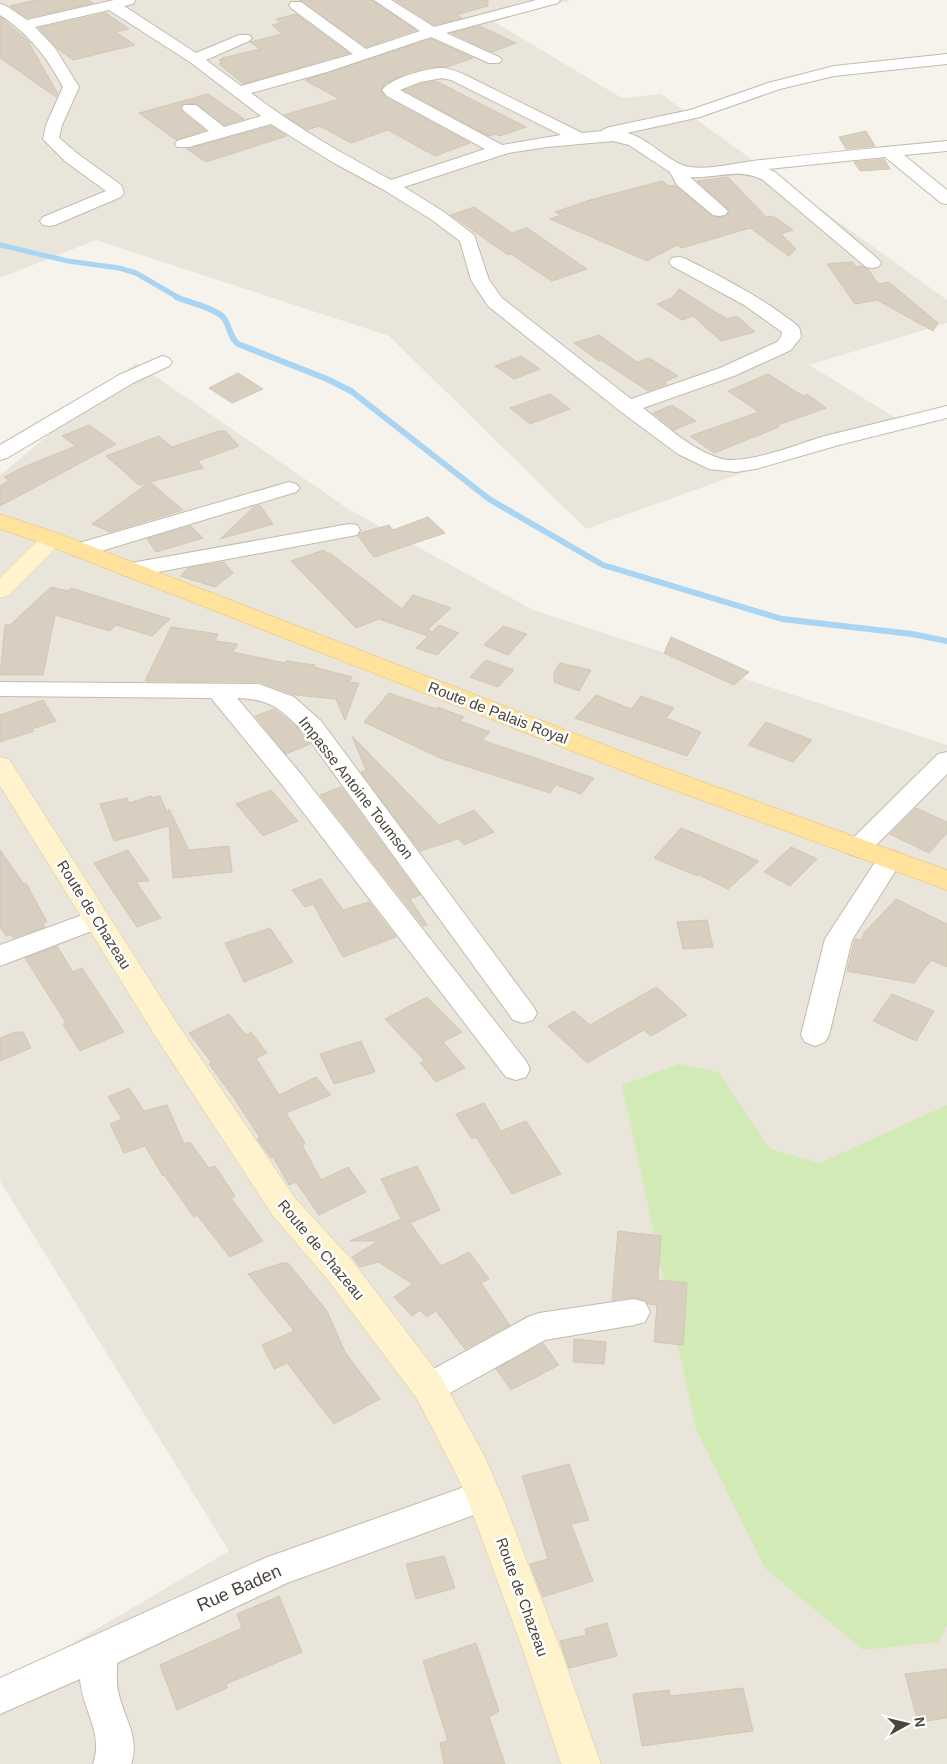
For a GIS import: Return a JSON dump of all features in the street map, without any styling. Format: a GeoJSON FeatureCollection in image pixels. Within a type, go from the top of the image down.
{"type":"FeatureCollection","features":[{"type":"Feature","properties":{"kind":"main road","name":"Route de Palais Royal"},"geometry":{"type":"LineString","coordinates":[[0,521],[52,539],[650,772],[947,880]]}},
{"type":"Feature","properties":{"kind":"main road"},"geometry":{"type":"LineString","coordinates":[[0,591],[52,539]]}},
{"type":"Feature","properties":{"kind":"main road","name":"Route de Chazeau"},"geometry":{"type":"LineString","coordinates":[[0,765],[96,919],[284,1207],[339,1269],[429,1388],[471,1466],[484,1496],[542,1650],[581,1764]]}},
{"type":"Feature","properties":{"kind":"street"},"geometry":{"type":"LineString","coordinates":[[26,25],[132,0]]}},
{"type":"Feature","properties":{"kind":"street"},"geometry":{"type":"LineString","coordinates":[[381,0],[432,32],[494,60]]}},
{"type":"Feature","properties":{"kind":"street"},"geometry":{"type":"LineString","coordinates":[[238,92],[322,69],[432,32],[553,0]]}},
{"type":"Feature","properties":{"kind":"street"},"geometry":{"type":"LineString","coordinates":[[112,5],[195,59],[273,118],[340,159],[390,186],[438,216],[468,239],[480,280],[495,302],[627,406],[685,450],[701,459],[716,464],[736,466],[756,463],[832,441],[947,412]]}},
{"type":"Feature","properties":{"kind":"street"},"geometry":{"type":"LineString","coordinates":[[296,5],[363,54]]}},
{"type":"Feature","properties":{"kind":"street"},"geometry":{"type":"LineString","coordinates":[[0,8],[26,25],[50,50],[72,87],[54,125],[51,139],[72,158],[114,187],[115,193],[49,221]]}},
{"type":"Feature","properties":{"kind":"street"},"geometry":{"type":"LineString","coordinates":[[195,59],[244,38]]}},
{"type":"Feature","properties":{"kind":"street"},"geometry":{"type":"LineString","coordinates":[[500,151],[390,90],[397,85],[436,73],[452,74],[584,138],[694,114],[774,86],[834,71],[947,59]]}},
{"type":"Feature","properties":{"kind":"street"},"geometry":{"type":"LineString","coordinates":[[190,108],[221,133]]}},
{"type":"Feature","properties":{"kind":"street"},"geometry":{"type":"LineString","coordinates":[[183,144],[273,118]]}},
{"type":"Feature","properties":{"kind":"street"},"geometry":{"type":"LineString","coordinates":[[390,186],[500,151],[544,142],[607,136],[626,138],[640,144],[669,166],[678,170],[696,173],[947,146]]}},
{"type":"Feature","properties":{"kind":"street"},"geometry":{"type":"LineString","coordinates":[[888,152],[947,199]]}},
{"type":"Feature","properties":{"kind":"street"},"geometry":{"type":"LineString","coordinates":[[740,167],[751,167],[769,176],[872,263]]}},
{"type":"Feature","properties":{"kind":"street"},"geometry":{"type":"LineString","coordinates":[[678,170],[683,181],[719,211]]}},
{"type":"Feature","properties":{"kind":"street"},"geometry":{"type":"LineString","coordinates":[[627,406],[726,372],[784,346],[791,337],[791,330],[776,317],[743,296],[678,262]]}},
{"type":"Feature","properties":{"kind":"street"},"geometry":{"type":"LineString","coordinates":[[0,454],[126,379],[162,362]]}},
{"type":"Feature","properties":{"kind":"street"},"geometry":{"type":"LineString","coordinates":[[80,550],[289,488]]}},
{"type":"Feature","properties":{"kind":"street"},"geometry":{"type":"LineString","coordinates":[[131,570],[350,530]]}},
{"type":"Feature","properties":{"kind":"street","name":"Impasse Antoine Toumson"},"geometry":{"type":"LineString","coordinates":[[0,690],[260,691],[286,702],[312,726],[523,1013]]}},
{"type":"Feature","properties":{"kind":"street"},"geometry":{"type":"LineString","coordinates":[[218,691],[292,780],[516,1070]]}},
{"type":"Feature","properties":{"kind":"street"},"geometry":{"type":"LineString","coordinates":[[858,848],[947,760]]}},
{"type":"Feature","properties":{"kind":"street"},"geometry":{"type":"LineString","coordinates":[[815,1035],[839,940],[890,860]]}},
{"type":"Feature","properties":{"kind":"street"},"geometry":{"type":"LineString","coordinates":[[0,956],[96,919]]}},
{"type":"Feature","properties":{"kind":"street"},"geometry":{"type":"LineString","coordinates":[[429,1388],[539,1327],[634,1312]]}},
{"type":"Feature","properties":{"kind":"street","name":"Rue Baden"},"geometry":{"type":"LineString","coordinates":[[0,1696],[277,1570],[484,1496]]}},
{"type":"Feature","properties":{"kind":"street"},"geometry":{"type":"LineString","coordinates":[[98,1653],[100,1694],[117,1737],[116,1756],[112,1764]]}},
{"type":"Feature","properties":{"kind":"shaded area"},"geometry":{"type":"Polygon","coordinates":[[[0,0],[567,0],[569,1],[491,20],[622,98],[661,94],[947,300],[947,323],[809,365],[896,418],[586,529],[389,336],[96,240],[0,278],[0,0]]]}},
{"type":"Feature","properties":{"kind":"shaded area"},"geometry":{"type":"Polygon","coordinates":[[[136,363],[350,510],[533,610],[947,745],[947,1764],[0,1764],[0,1686],[229,1551],[0,1181],[0,475],[136,363]]]}},
{"type":"Feature","properties":{"kind":"green space"},"geometry":{"type":"Polygon","coordinates":[[[679,1064],[718,1072],[770,1149],[820,1163],[947,1105],[947,1625],[938,1642],[863,1650],[765,1568],[696,1429],[622,1085],[679,1064]]]}},
{"type":"Feature","properties":{"kind":"building"},"geometry":{"type":"Polygon","coordinates":[[[35,0],[88,0],[93,3],[27,18],[10,6],[35,0]]]}},
{"type":"Feature","properties":{"kind":"building"},"geometry":{"type":"Polygon","coordinates":[[[299,0],[372,0],[416,30],[366,47],[299,0]]]}},
{"type":"Feature","properties":{"kind":"building"},"geometry":{"type":"Polygon","coordinates":[[[395,0],[488,0],[488,6],[456,15],[462,18],[434,25],[395,0]]]}},
{"type":"Feature","properties":{"kind":"building"},"geometry":{"type":"Polygon","coordinates":[[[106,13],[129,29],[116,32],[135,45],[73,60],[58,49],[39,28],[106,13]]]}},
{"type":"Feature","properties":{"kind":"building"},"geometry":{"type":"Polygon","coordinates":[[[296,14],[349,53],[243,84],[219,64],[222,63],[219,60],[224,59],[222,58],[260,49],[250,42],[282,34],[272,25],[281,23],[276,19],[296,14]]]}},
{"type":"Feature","properties":{"kind":"building"},"geometry":{"type":"Polygon","coordinates":[[[0,17],[28,41],[58,94],[56,97],[0,58],[0,17]]]}},
{"type":"Feature","properties":{"kind":"building"},"geometry":{"type":"Polygon","coordinates":[[[480,26],[516,43],[492,52],[452,33],[480,26]]]}},
{"type":"Feature","properties":{"kind":"building"},"geometry":{"type":"Polygon","coordinates":[[[431,39],[473,58],[447,67],[429,67],[410,72],[385,84],[381,91],[386,98],[470,143],[435,156],[388,130],[351,143],[320,126],[307,130],[284,115],[339,99],[305,80],[431,39]]]}},
{"type":"Feature","properties":{"kind":"building"},"geometry":{"type":"Polygon","coordinates":[[[436,81],[526,127],[500,136],[496,134],[489,136],[404,90],[436,81]]]}},
{"type":"Feature","properties":{"kind":"building"},"geometry":{"type":"Polygon","coordinates":[[[208,94],[244,119],[224,125],[197,104],[184,103],[180,107],[182,112],[205,130],[176,140],[139,113],[208,94]]]}},
{"type":"Feature","properties":{"kind":"building"},"geometry":{"type":"Polygon","coordinates":[[[271,126],[287,136],[206,162],[187,149],[271,126]]]}},
{"type":"Feature","properties":{"kind":"building"},"geometry":{"type":"Polygon","coordinates":[[[866,131],[875,146],[846,149],[839,137],[866,131]]]}},
{"type":"Feature","properties":{"kind":"building"},"geometry":{"type":"Polygon","coordinates":[[[884,159],[890,169],[860,171],[854,162],[884,159]]]}},
{"type":"Feature","properties":{"kind":"building"},"geometry":{"type":"Polygon","coordinates":[[[728,177],[766,217],[773,216],[793,230],[781,234],[796,249],[789,256],[750,228],[682,248],[677,245],[647,261],[550,219],[561,215],[555,212],[590,200],[662,181],[669,186],[675,185],[712,216],[725,217],[729,210],[697,181],[728,177]]]}},
{"type":"Feature","properties":{"kind":"building"},"geometry":{"type":"Polygon","coordinates":[[[474,207],[512,233],[527,228],[587,269],[552,281],[511,254],[508,255],[451,215],[474,207]]]}},
{"type":"Feature","properties":{"kind":"building"},"geometry":{"type":"Polygon","coordinates":[[[852,262],[856,267],[862,266],[868,269],[878,284],[889,282],[938,323],[933,331],[877,300],[855,304],[827,264],[852,262]]]}},
{"type":"Feature","properties":{"kind":"building"},"geometry":{"type":"Polygon","coordinates":[[[679,289],[727,319],[737,316],[755,332],[721,341],[693,316],[682,320],[657,304],[672,298],[679,289]]]}},
{"type":"Feature","properties":{"kind":"building"},"geometry":{"type":"Polygon","coordinates":[[[599,335],[637,362],[649,358],[678,376],[664,382],[667,384],[648,391],[574,343],[599,335]]]}},
{"type":"Feature","properties":{"kind":"building"},"geometry":{"type":"Polygon","coordinates":[[[521,356],[540,369],[514,379],[495,366],[521,356]]]}},
{"type":"Feature","properties":{"kind":"building"},"geometry":{"type":"Polygon","coordinates":[[[238,373],[263,389],[232,403],[209,388],[238,373]]]}},
{"type":"Feature","properties":{"kind":"building"},"geometry":{"type":"Polygon","coordinates":[[[768,374],[803,396],[807,394],[826,408],[778,425],[779,427],[714,453],[690,436],[759,412],[728,391],[768,374]]]}},
{"type":"Feature","properties":{"kind":"building"},"geometry":{"type":"Polygon","coordinates":[[[550,394],[570,409],[530,424],[510,408],[550,394]]]}},
{"type":"Feature","properties":{"kind":"building"},"geometry":{"type":"Polygon","coordinates":[[[672,405],[696,421],[674,430],[653,413],[672,405]]]}},
{"type":"Feature","properties":{"kind":"building"},"geometry":{"type":"Polygon","coordinates":[[[89,425],[116,444],[0,506],[0,486],[9,480],[4,477],[76,446],[62,436],[89,425]]]}},
{"type":"Feature","properties":{"kind":"building"},"geometry":{"type":"Polygon","coordinates":[[[219,431],[225,431],[239,446],[198,461],[203,468],[150,482],[183,510],[110,532],[92,524],[148,483],[139,485],[106,456],[159,436],[172,447],[219,431]]]}},
{"type":"Feature","properties":{"kind":"building"},"geometry":{"type":"Polygon","coordinates":[[[260,505],[273,524],[220,539],[254,507],[260,505]]]}},
{"type":"Feature","properties":{"kind":"building"},"geometry":{"type":"Polygon","coordinates":[[[428,517],[445,533],[374,557],[358,536],[360,533],[389,525],[393,530],[428,517]]]}},
{"type":"Feature","properties":{"kind":"building"},"geometry":{"type":"Polygon","coordinates":[[[191,526],[203,538],[156,552],[147,539],[191,526]]]}},
{"type":"Feature","properties":{"kind":"building"},"geometry":{"type":"Polygon","coordinates":[[[324,550],[402,609],[413,595],[451,608],[428,629],[432,632],[439,625],[459,633],[437,655],[416,648],[428,636],[379,619],[356,628],[291,561],[324,550]]]}},
{"type":"Feature","properties":{"kind":"building"},"geometry":{"type":"Polygon","coordinates":[[[224,562],[233,573],[215,587],[180,576],[188,568],[224,562]]]}},
{"type":"Feature","properties":{"kind":"building"},"geometry":{"type":"Polygon","coordinates":[[[51,587],[68,591],[71,588],[170,619],[152,636],[116,625],[110,631],[55,615],[43,675],[0,675],[5,625],[10,625],[51,587]]]}},
{"type":"Feature","properties":{"kind":"building"},"geometry":{"type":"Polygon","coordinates":[[[503,626],[527,634],[508,655],[484,645],[503,626]]]}},
{"type":"Feature","properties":{"kind":"building"},"geometry":{"type":"Polygon","coordinates":[[[171,627],[218,634],[215,641],[238,644],[233,652],[285,663],[286,661],[315,665],[314,667],[352,677],[349,682],[359,683],[345,720],[336,699],[295,695],[260,682],[145,681],[171,627]]]}},
{"type":"Feature","properties":{"kind":"building"},"geometry":{"type":"Polygon","coordinates":[[[671,637],[749,672],[734,685],[664,653],[671,637]]]}},
{"type":"Feature","properties":{"kind":"building"},"geometry":{"type":"Polygon","coordinates":[[[486,660],[514,670],[498,687],[470,677],[486,660]]]}},
{"type":"Feature","properties":{"kind":"building"},"geometry":{"type":"Polygon","coordinates":[[[560,663],[591,670],[579,691],[554,682],[554,673],[560,663]]]}},
{"type":"Feature","properties":{"kind":"building"},"geometry":{"type":"Polygon","coordinates":[[[389,693],[436,709],[438,707],[464,717],[460,721],[490,732],[482,740],[594,778],[581,794],[556,785],[550,793],[440,758],[364,722],[389,693]]]}},
{"type":"Feature","properties":{"kind":"building"},"geometry":{"type":"Polygon","coordinates":[[[596,695],[631,709],[641,696],[674,708],[666,718],[701,732],[687,756],[575,718],[596,695]]]}},
{"type":"Feature","properties":{"kind":"building"},"geometry":{"type":"Polygon","coordinates":[[[43,700],[56,721],[32,729],[34,731],[0,742],[0,715],[43,700]]]}},
{"type":"Feature","properties":{"kind":"building"},"geometry":{"type":"Polygon","coordinates":[[[274,709],[297,727],[310,744],[286,754],[255,716],[274,709]]]}},
{"type":"Feature","properties":{"kind":"building"},"geometry":{"type":"Polygon","coordinates":[[[766,722],[812,740],[793,762],[748,745],[766,722]]]}},
{"type":"Feature","properties":{"kind":"building"},"geometry":{"type":"Polygon","coordinates":[[[352,736],[439,825],[474,810],[494,832],[464,845],[458,839],[420,851],[361,772],[366,770],[352,736]]]}},
{"type":"Feature","properties":{"kind":"building"},"geometry":{"type":"Polygon","coordinates":[[[341,787],[420,895],[410,899],[427,925],[423,926],[320,795],[341,787]]]}},
{"type":"Feature","properties":{"kind":"building"},"geometry":{"type":"Polygon","coordinates":[[[271,790],[298,821],[263,836],[236,804],[271,790]]]}},
{"type":"Feature","properties":{"kind":"building"},"geometry":{"type":"Polygon","coordinates":[[[151,796],[152,798],[160,796],[168,814],[169,809],[189,850],[229,846],[232,872],[173,878],[169,826],[114,841],[100,804],[127,798],[129,803],[151,796]]]}},
{"type":"Feature","properties":{"kind":"building"},"geometry":{"type":"Polygon","coordinates":[[[916,808],[947,822],[947,833],[929,853],[890,834],[916,808]]]}},
{"type":"Feature","properties":{"kind":"building"},"geometry":{"type":"Polygon","coordinates":[[[681,828],[759,861],[728,889],[697,874],[697,876],[654,858],[681,828]]]}},
{"type":"Feature","properties":{"kind":"building"},"geometry":{"type":"Polygon","coordinates":[[[791,847],[817,859],[790,886],[764,872],[791,847]]]}},
{"type":"Feature","properties":{"kind":"building"},"geometry":{"type":"Polygon","coordinates":[[[0,850],[24,884],[26,883],[47,922],[43,923],[45,927],[13,938],[11,935],[6,936],[0,927],[0,850]]]}},
{"type":"Feature","properties":{"kind":"building"},"geometry":{"type":"Polygon","coordinates":[[[128,850],[149,881],[136,882],[161,918],[137,927],[94,863],[128,850]]]}},
{"type":"Feature","properties":{"kind":"building"},"geometry":{"type":"Polygon","coordinates":[[[321,879],[343,910],[369,902],[396,937],[343,957],[313,904],[305,907],[292,890],[321,879]]]}},
{"type":"Feature","properties":{"kind":"building"},"geometry":{"type":"Polygon","coordinates":[[[896,899],[947,924],[947,967],[931,960],[914,983],[847,971],[855,939],[862,940],[864,933],[896,899]]]}},
{"type":"Feature","properties":{"kind":"building"},"geometry":{"type":"Polygon","coordinates":[[[707,920],[713,947],[683,949],[677,922],[707,920]]]}},
{"type":"Feature","properties":{"kind":"building"},"geometry":{"type":"Polygon","coordinates":[[[270,928],[293,962],[244,982],[225,943],[270,928]]]}},
{"type":"Feature","properties":{"kind":"building"},"geometry":{"type":"Polygon","coordinates":[[[57,946],[73,972],[82,968],[124,1032],[80,1051],[63,1024],[66,1023],[25,958],[57,946]]]}},
{"type":"Feature","properties":{"kind":"building"},"geometry":{"type":"Polygon","coordinates":[[[656,987],[687,1015],[651,1036],[644,1030],[587,1063],[548,1026],[574,1011],[590,1025],[656,987]]]}},
{"type":"Feature","properties":{"kind":"building"},"geometry":{"type":"Polygon","coordinates":[[[892,994],[934,1011],[916,1041],[873,1021],[892,994]]]}},
{"type":"Feature","properties":{"kind":"building"},"geometry":{"type":"Polygon","coordinates":[[[427,997],[462,1032],[443,1042],[465,1068],[436,1082],[420,1063],[424,1060],[385,1019],[427,997]]]}},
{"type":"Feature","properties":{"kind":"building"},"geometry":{"type":"Polygon","coordinates":[[[229,1014],[246,1035],[251,1032],[267,1053],[256,1058],[279,1095],[316,1077],[331,1095],[286,1113],[305,1143],[302,1145],[321,1180],[348,1167],[366,1192],[319,1215],[296,1182],[289,1185],[273,1157],[271,1158],[257,1139],[260,1138],[234,1098],[209,1064],[212,1063],[189,1033],[229,1014]]]}},
{"type":"Feature","properties":{"kind":"building"},"geometry":{"type":"Polygon","coordinates":[[[15,1032],[23,1032],[31,1048],[0,1061],[0,1038],[15,1032]]]}},
{"type":"Feature","properties":{"kind":"building"},"geometry":{"type":"Polygon","coordinates":[[[361,1041],[375,1072],[334,1084],[320,1054],[361,1041]]]}},
{"type":"Feature","properties":{"kind":"building"},"geometry":{"type":"Polygon","coordinates":[[[129,1088],[144,1111],[167,1105],[184,1144],[190,1142],[209,1168],[215,1166],[235,1196],[231,1198],[263,1241],[230,1257],[197,1215],[194,1217],[163,1176],[145,1146],[124,1153],[110,1124],[122,1119],[108,1097],[129,1088]]]}},
{"type":"Feature","properties":{"kind":"building"},"geometry":{"type":"Polygon","coordinates":[[[484,1103],[501,1131],[526,1121],[561,1174],[512,1194],[476,1137],[472,1139],[456,1114],[484,1103]]]}},
{"type":"Feature","properties":{"kind":"building"},"geometry":{"type":"Polygon","coordinates":[[[417,1166],[440,1210],[410,1223],[441,1266],[469,1252],[489,1279],[481,1283],[510,1325],[465,1349],[436,1311],[427,1317],[420,1310],[412,1316],[394,1297],[413,1284],[378,1262],[360,1267],[352,1257],[378,1241],[350,1241],[401,1219],[381,1179],[417,1166]]]}},
{"type":"Feature","properties":{"kind":"building"},"geometry":{"type":"Polygon","coordinates":[[[618,1231],[661,1236],[658,1280],[687,1283],[683,1345],[654,1342],[657,1305],[648,1304],[645,1300],[634,1297],[612,1300],[618,1231]]]}},
{"type":"Feature","properties":{"kind":"building"},"geometry":{"type":"Polygon","coordinates":[[[282,1263],[288,1263],[327,1311],[345,1352],[380,1399],[334,1424],[287,1363],[274,1369],[262,1345],[294,1331],[248,1274],[282,1263]]]}},
{"type":"Feature","properties":{"kind":"building"},"geometry":{"type":"Polygon","coordinates":[[[574,1339],[606,1342],[604,1364],[573,1362],[574,1339]]]}},
{"type":"Feature","properties":{"kind":"building"},"geometry":{"type":"Polygon","coordinates":[[[543,1343],[559,1365],[511,1390],[496,1369],[543,1343]]]}},
{"type":"Feature","properties":{"kind":"building"},"geometry":{"type":"Polygon","coordinates":[[[569,1464],[589,1520],[571,1524],[593,1581],[543,1597],[530,1564],[548,1559],[522,1476],[569,1464]]]}},
{"type":"Feature","properties":{"kind":"building"},"geometry":{"type":"Polygon","coordinates":[[[444,1556],[455,1588],[416,1599],[406,1564],[444,1556]]]}},
{"type":"Feature","properties":{"kind":"building"},"geometry":{"type":"Polygon","coordinates":[[[279,1596],[302,1652],[226,1684],[227,1688],[177,1710],[160,1665],[242,1628],[237,1614],[279,1596]]]}},
{"type":"Feature","properties":{"kind":"building"},"geometry":{"type":"Polygon","coordinates":[[[607,1623],[617,1656],[569,1668],[560,1641],[586,1635],[585,1629],[607,1623]]]}},
{"type":"Feature","properties":{"kind":"building"},"geometry":{"type":"Polygon","coordinates":[[[476,1643],[499,1711],[489,1717],[505,1764],[444,1764],[440,1743],[448,1741],[423,1661],[476,1643]]]}},
{"type":"Feature","properties":{"kind":"building"},"geometry":{"type":"Polygon","coordinates":[[[947,1669],[947,1718],[918,1722],[905,1674],[947,1669]]]}},
{"type":"Feature","properties":{"kind":"building"},"geometry":{"type":"Polygon","coordinates":[[[743,1688],[753,1731],[642,1746],[633,1694],[669,1690],[670,1696],[743,1688]]]}},
{"type":"Feature","properties":{"kind":"waterway"},"geometry":{"type":"LineString","coordinates":[[0,245],[68,261],[119,268],[136,273],[179,298]]}},
{"type":"Feature","properties":{"kind":"waterway"},"geometry":{"type":"LineString","coordinates":[[176,297],[207,308],[223,317],[238,344],[327,379],[351,391],[489,499],[603,565],[782,619],[912,634],[947,641]]}}]}
